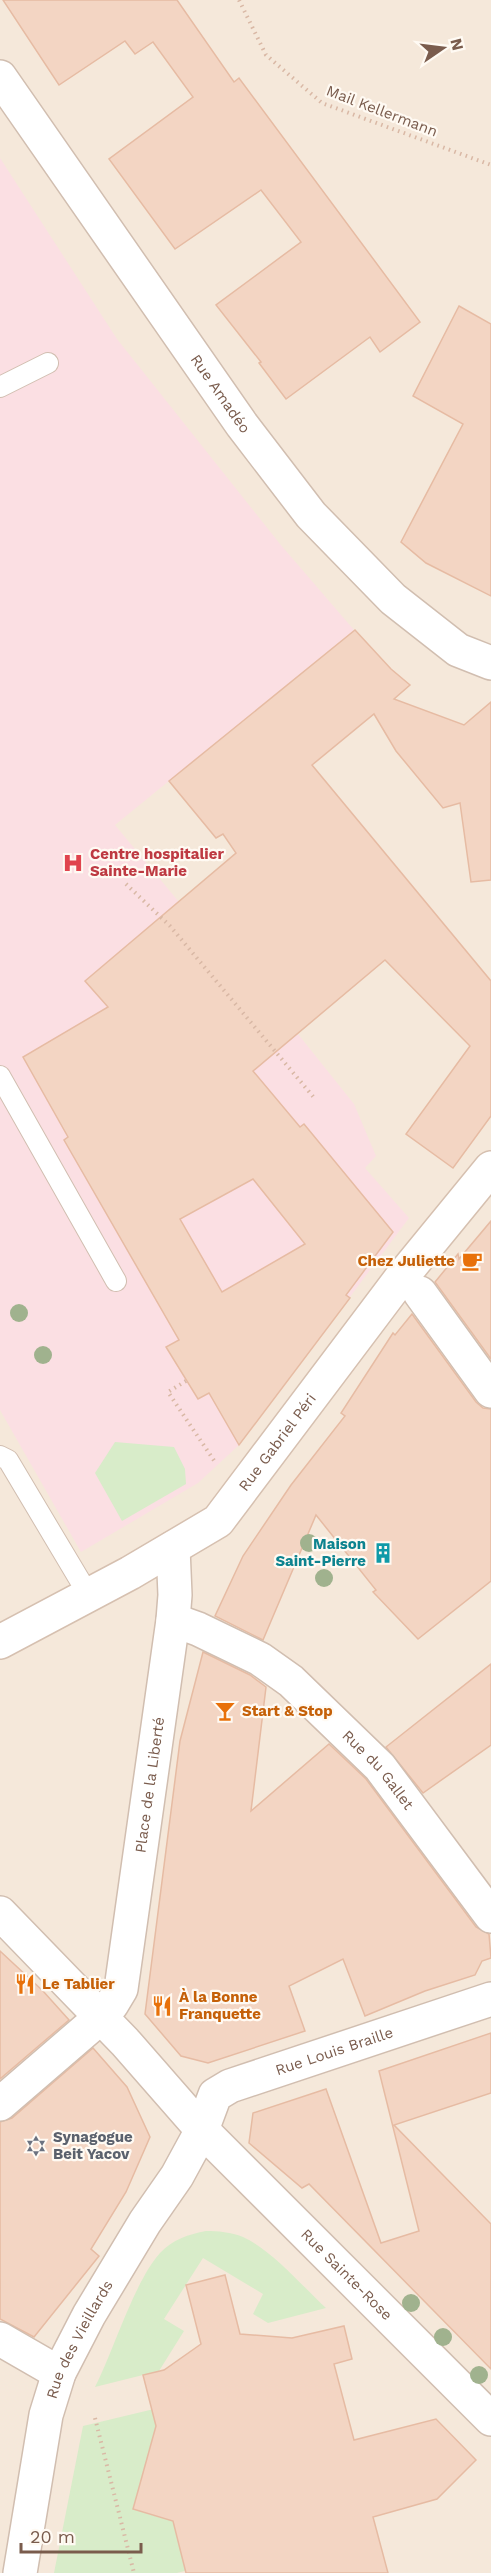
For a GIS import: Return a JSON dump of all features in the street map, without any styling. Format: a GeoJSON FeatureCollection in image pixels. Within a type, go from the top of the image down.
{"type":"FeatureCollection","features":[{"type":"Feature","properties":{"kind":"street","name":"Rue Amadéo"},"geometry":{"type":"LineString","coordinates":[[0,77],[242,425],[311,515],[393,599],[458,650],[491,663]]}},
{"type":"Feature","properties":{"kind":"street","name":"Rue Gabriel Péri"},"geometry":{"type":"LineString","coordinates":[[0,1642],[218,1521],[410,1286],[491,1168]]}},
{"type":"Feature","properties":{"kind":"street"},"geometry":{"type":"LineString","coordinates":[[410,1286],[491,1391]]}},
{"type":"Feature","properties":{"kind":"street","name":"Place de la Liberté"},"geometry":{"type":"LineString","coordinates":[[0,2104],[101,2017],[121,1989],[188,1620],[175,1595],[173,1548]]}},
{"type":"Feature","properties":{"kind":"street"},"geometry":{"type":"LineString","coordinates":[[188,1620],[264,1652],[294,1674],[387,1762],[491,1900]]}},
{"type":"Feature","properties":{"kind":"street","name":"Rue du Gallet"},"geometry":{"type":"LineString","coordinates":[[188,1620],[198,1629],[260,1659],[299,1689],[380,1767],[491,1916]]}},
{"type":"Feature","properties":{"kind":"street"},"geometry":{"type":"LineString","coordinates":[[0,1913],[164,2084],[202,2130]]}},
{"type":"Feature","properties":{"kind":"street","name":"Rue Louis Braille"},"geometry":{"type":"LineString","coordinates":[[202,2130],[215,2095],[230,2086],[491,1999]]}},
{"type":"Feature","properties":{"kind":"street","name":"Rue des Vieillards"},"geometry":{"type":"LineString","coordinates":[[20,2573],[46,2415],[59,2373],[88,2315],[145,2222],[177,2176],[202,2130]]}},
{"type":"Feature","properties":{"kind":"street","name":"Rue Sainte-Rose"},"geometry":{"type":"LineString","coordinates":[[202,2130],[491,2419]]}},
{"type":"Feature","properties":{"kind":"street"},"geometry":{"type":"LineString","coordinates":[[0,2339],[59,2373]]}},
{"type":"Feature","properties":{"kind":"lane"},"geometry":{"type":"LineString","coordinates":[[0,387],[48,363]]}},
{"type":"Feature","properties":{"kind":"lane"},"geometry":{"type":"LineString","coordinates":[[0,1076],[116,1281]]}},
{"type":"Feature","properties":{"kind":"lane"},"geometry":{"type":"LineString","coordinates":[[410,1286],[491,1402]]}},
{"type":"Feature","properties":{"kind":"lane"},"geometry":{"type":"LineString","coordinates":[[0,1456],[8,1461],[88,1594]]}},
{"type":"Feature","properties":{"kind":"path","name":"Mail Kellermann"},"geometry":{"type":"LineString","coordinates":[[239,0],[266,55],[322,103],[491,165]]}},
{"type":"Feature","properties":{"kind":"path"},"geometry":{"type":"LineString","coordinates":[[126,884],[170,927],[315,1100]]}},
{"type":"Feature","properties":{"kind":"path"},"geometry":{"type":"LineString","coordinates":[[186,1381],[168,1392],[218,1466]]}},
{"type":"Feature","properties":{"kind":"path"},"geometry":{"type":"LineString","coordinates":[[95,2418],[134,2573]]}},
{"type":"Feature","properties":{"kind":"shaded area"},"geometry":{"type":"Polygon","coordinates":[[[0,0],[491,0],[491,2573],[0,2573],[0,0]]]}},
{"type":"Feature","properties":{"kind":"shaded area","name":"Centre hospitalier Sainte-Marie"},"geometry":{"type":"Polygon","coordinates":[[[0,158],[117,339],[280,544],[354,630],[115,825],[292,1038],[298,1034],[354,1104],[376,1156],[365,1168],[409,1218],[239,1445],[198,1483],[81,1552],[0,1410],[0,158]]]}},
{"type":"Feature","properties":{"kind":"green space"},"geometry":{"type":"Polygon","coordinates":[[[115,1442],[174,1447],[185,1469],[186,1484],[122,1521],[95,1473],[115,1442]]]}},
{"type":"Feature","properties":{"kind":"green space"},"geometry":{"type":"Polygon","coordinates":[[[206,2231],[234,2234],[265,2250],[326,2308],[268,2323],[253,2314],[263,2294],[203,2258],[164,2319],[184,2331],[159,2371],[95,2387],[133,2298],[160,2253],[175,2241],[206,2231]]]}},
{"type":"Feature","properties":{"kind":"green space"},"geometry":{"type":"Polygon","coordinates":[[[179,2403],[161,2409],[133,2509],[161,2518],[199,2522],[175,2528],[183,2561],[203,2566],[177,2573],[54,2573],[83,2426],[179,2403]]]}},
{"type":"Feature","properties":{"kind":"building"},"geometry":{"type":"Polygon","coordinates":[[[3,0],[177,0],[234,82],[239,78],[420,322],[380,352],[370,337],[286,399],[259,363],[261,362],[216,305],[301,242],[261,190],[175,249],[109,159],[193,97],[153,42],[135,54],[125,41],[59,85],[3,0]]]}},
{"type":"Feature","properties":{"kind":"building"},"geometry":{"type":"Polygon","coordinates":[[[459,306],[491,324],[491,596],[426,563],[401,542],[463,424],[413,396],[459,306]]]}},
{"type":"Feature","properties":{"kind":"building"},"geometry":{"type":"Polygon","coordinates":[[[355,630],[391,669],[410,685],[394,699],[464,725],[491,702],[491,880],[471,882],[460,803],[443,808],[396,751],[374,714],[312,765],[491,981],[491,1116],[453,1168],[406,1134],[470,1046],[385,960],[253,1071],[300,1127],[304,1124],[393,1232],[346,1295],[350,1298],[239,1445],[209,1393],[198,1399],[166,1347],[179,1340],[64,1140],[68,1137],[23,1057],[108,1007],[85,981],[236,853],[223,834],[216,838],[169,781],[355,630]],[[253,1179],[180,1219],[222,1292],[305,1244],[253,1179]]]}},
{"type":"Feature","properties":{"kind":"building"},"geometry":{"type":"Polygon","coordinates":[[[491,1221],[491,1359],[435,1282],[458,1254],[459,1259],[491,1221]]]}},
{"type":"Feature","properties":{"kind":"building"},"geometry":{"type":"Polygon","coordinates":[[[412,1314],[476,1402],[483,1408],[491,1409],[491,1581],[418,1639],[373,1592],[376,1590],[316,1515],[263,1640],[215,1616],[243,1556],[291,1485],[345,1416],[341,1413],[393,1333],[395,1335],[412,1314]]]}},
{"type":"Feature","properties":{"kind":"building"},"geometry":{"type":"Polygon","coordinates":[[[203,1652],[250,1675],[266,1687],[251,1811],[329,1744],[366,1779],[476,1927],[489,1934],[491,1958],[482,1961],[475,1975],[425,1991],[365,2016],[343,1959],[289,1986],[305,2031],[208,2063],[181,2056],[145,2014],[180,1741],[203,1652]]]}},
{"type":"Feature","properties":{"kind":"building"},"geometry":{"type":"Polygon","coordinates":[[[491,1664],[491,1745],[423,1793],[386,1747],[491,1664]]]}},
{"type":"Feature","properties":{"kind":"building"},"geometry":{"type":"Polygon","coordinates":[[[0,1951],[43,1991],[69,2020],[0,2079],[0,1951]]]}},
{"type":"Feature","properties":{"kind":"building"},"geometry":{"type":"Polygon","coordinates":[[[491,2033],[491,2093],[394,2125],[491,2224],[491,2369],[309,2184],[302,2188],[249,2143],[253,2113],[326,2089],[381,2243],[419,2231],[379,2071],[491,2033]]]}},
{"type":"Feature","properties":{"kind":"building"},"geometry":{"type":"Polygon","coordinates":[[[93,2048],[127,2087],[150,2137],[126,2192],[91,2249],[99,2256],[34,2337],[0,2319],[0,2122],[12,2118],[93,2048]]]}},
{"type":"Feature","properties":{"kind":"building"},"geometry":{"type":"Polygon","coordinates":[[[225,2275],[240,2334],[292,2338],[344,2326],[352,2359],[334,2364],[354,2440],[436,2419],[476,2460],[437,2499],[373,2517],[388,2573],[186,2573],[173,2521],[133,2509],[156,2426],[143,2375],[164,2370],[201,2344],[186,2285],[225,2275]]]}},
{"type":"Feature","properties":{"kind":"place","name":"Centre hospitalier Sainte-Marie"},"geometry":{"type":"Point","coordinates":[73,863]}},
{"type":"Feature","properties":{"kind":"place","name":"Chez Juliette"},"geometry":{"type":"Point","coordinates":[472,1261]}},
{"type":"Feature","properties":{"kind":"place","name":"Maison Saint-Pierre"},"geometry":{"type":"Point","coordinates":[383,1553]}},
{"type":"Feature","properties":{"kind":"place","name":"Start & Stop"},"geometry":{"type":"Point","coordinates":[225,1711]}},
{"type":"Feature","properties":{"kind":"place","name":"Le Tablier"},"geometry":{"type":"Point","coordinates":[25,1984]}},
{"type":"Feature","properties":{"kind":"place","name":"À la Bonne Franquette"},"geometry":{"type":"Point","coordinates":[162,2006]}},
{"type":"Feature","properties":{"kind":"place","name":"Synagogue Beit Yacov"},"geometry":{"type":"Point","coordinates":[36,2146]}}]}
